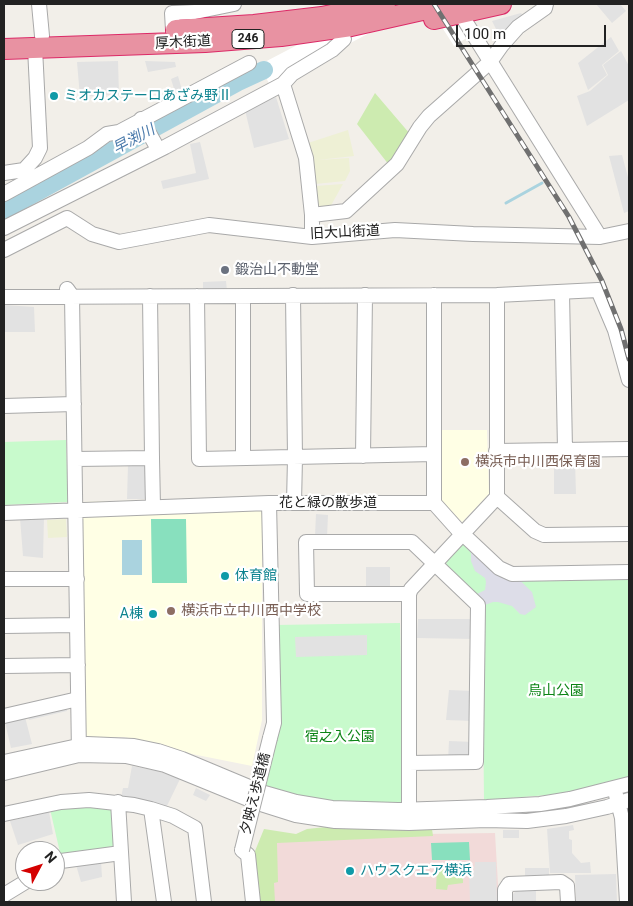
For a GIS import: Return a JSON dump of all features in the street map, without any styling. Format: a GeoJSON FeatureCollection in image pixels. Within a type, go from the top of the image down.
{"type":"FeatureCollection","features":[{"type":"Feature","properties":{"kind":"highway","name":"246"},"geometry":{"type":"LineString","coordinates":[[200,29],[323,4]]}},
{"type":"Feature","properties":{"kind":"highway","name":"厚木街道"},"geometry":{"type":"LineString","coordinates":[[4,49],[38,42],[173,30],[254,26],[322,17],[347,26],[385,4]]}},
{"type":"Feature","properties":{"kind":"highway","name":"246"},"geometry":{"type":"LineString","coordinates":[[454,8],[501,4]]}},
{"type":"Feature","properties":{"kind":"highway","name":"厚木街道"},"geometry":{"type":"LineString","coordinates":[[4,38],[38,42],[145,45],[206,42],[281,36],[454,8]]}},
{"type":"Feature","properties":{"kind":"street"},"geometry":{"type":"LineString","coordinates":[[4,173],[24,170],[35,158],[40,148],[39,4]]}},
{"type":"Feature","properties":{"kind":"street"},"geometry":{"type":"LineString","coordinates":[[173,30],[172,12],[194,12],[234,4]]}},
{"type":"Feature","properties":{"kind":"street"},"geometry":{"type":"LineString","coordinates":[[312,215],[346,211],[397,164],[429,116],[490,62],[518,27],[545,8],[546,4]]}},
{"type":"Feature","properties":{"kind":"street"},"geometry":{"type":"LineString","coordinates":[[454,8],[600,237]]}},
{"type":"Feature","properties":{"kind":"street"},"geometry":{"type":"LineString","coordinates":[[4,228],[284,84],[292,74],[332,50],[347,26]]}},
{"type":"Feature","properties":{"kind":"street"},"geometry":{"type":"LineString","coordinates":[[4,194],[88,148],[108,134],[118,132],[142,121],[249,63]]}},
{"type":"Feature","properties":{"kind":"street"},"geometry":{"type":"LineString","coordinates":[[284,84],[306,158],[312,215],[312,237]]}},
{"type":"Feature","properties":{"kind":"street"},"geometry":{"type":"LineString","coordinates":[[142,121],[157,148]]}},
{"type":"Feature","properties":{"kind":"street","name":"旧大山街道"},"geometry":{"type":"LineString","coordinates":[[4,250],[67,218],[92,234],[119,242],[209,225],[312,237],[395,230],[600,237],[629,231]]}},
{"type":"Feature","properties":{"kind":"street"},"geometry":{"type":"LineString","coordinates":[[4,287],[68,289],[72,296],[79,750]]}},
{"type":"Feature","properties":{"kind":"street"},"geometry":{"type":"LineString","coordinates":[[4,297],[497,295],[598,290],[615,330],[629,380]]}},
{"type":"Feature","properties":{"kind":"street"},"geometry":{"type":"LineString","coordinates":[[562,292],[565,450]]}},
{"type":"Feature","properties":{"kind":"street"},"geometry":{"type":"LineString","coordinates":[[293,295],[294,503]]}},
{"type":"Feature","properties":{"kind":"street"},"geometry":{"type":"LineString","coordinates":[[363,456],[365,295]]}},
{"type":"Feature","properties":{"kind":"street"},"geometry":{"type":"LineString","coordinates":[[434,295],[434,503],[462,534],[499,568],[512,574],[629,572]]}},
{"type":"Feature","properties":{"kind":"street"},"geometry":{"type":"LineString","coordinates":[[409,816],[409,594],[411,589],[497,497],[497,295]]}},
{"type":"Feature","properties":{"kind":"street"},"geometry":{"type":"LineString","coordinates":[[150,296],[153,507]]}},
{"type":"Feature","properties":{"kind":"street"},"geometry":{"type":"LineString","coordinates":[[197,296],[199,459],[295,460],[434,454]]}},
{"type":"Feature","properties":{"kind":"street"},"geometry":{"type":"LineString","coordinates":[[243,296],[243,458]]}},
{"type":"Feature","properties":{"kind":"street"},"geometry":{"type":"LineString","coordinates":[[4,406],[74,404]]}},
{"type":"Feature","properties":{"kind":"street"},"geometry":{"type":"LineString","coordinates":[[496,451],[629,449]]}},
{"type":"Feature","properties":{"kind":"street"},"geometry":{"type":"LineString","coordinates":[[75,458],[152,458]]}},
{"type":"Feature","properties":{"kind":"street"},"geometry":{"type":"LineString","coordinates":[[497,497],[536,531],[544,535],[629,534]]}},
{"type":"Feature","properties":{"kind":"street","name":"花と緑の散歩道"},"geometry":{"type":"LineString","coordinates":[[270,738],[274,723],[269,504],[434,503]]}},
{"type":"Feature","properties":{"kind":"street"},"geometry":{"type":"LineString","coordinates":[[4,513],[76,509],[269,504]]}},
{"type":"Feature","properties":{"kind":"street"},"geometry":{"type":"LineString","coordinates":[[409,594],[307,594],[306,542],[412,542],[478,605],[476,762],[409,763]]}},
{"type":"Feature","properties":{"kind":"street"},"geometry":{"type":"LineString","coordinates":[[4,580],[77,580]]}},
{"type":"Feature","properties":{"kind":"street"},"geometry":{"type":"LineString","coordinates":[[4,626],[77,625]]}},
{"type":"Feature","properties":{"kind":"street"},"geometry":{"type":"LineString","coordinates":[[4,666],[78,665]]}},
{"type":"Feature","properties":{"kind":"street"},"geometry":{"type":"LineString","coordinates":[[4,716],[78,699]]}},
{"type":"Feature","properties":{"kind":"street","name":"夕映え歩道橋"},"geometry":{"type":"LineString","coordinates":[[254,902],[248,855],[242,850],[270,738]]}},
{"type":"Feature","properties":{"kind":"street"},"geometry":{"type":"LineString","coordinates":[[4,774],[79,750]]}},
{"type":"Feature","properties":{"kind":"street"},"geometry":{"type":"LineString","coordinates":[[4,762],[79,750],[146,760],[258,803],[296,815],[335,821],[540,804],[629,785]]}},
{"type":"Feature","properties":{"kind":"street"},"geometry":{"type":"LineString","coordinates":[[615,789],[624,802],[622,818],[627,902]]}},
{"type":"Feature","properties":{"kind":"street"},"geometry":{"type":"LineString","coordinates":[[4,814],[61,802],[89,800],[118,802],[173,816],[195,828],[204,902]]}},
{"type":"Feature","properties":{"kind":"street"},"geometry":{"type":"LineString","coordinates":[[118,802],[124,902]]}},
{"type":"Feature","properties":{"kind":"street"},"geometry":{"type":"LineString","coordinates":[[409,816],[527,821],[566,816],[624,802]]}},
{"type":"Feature","properties":{"kind":"street"},"geometry":{"type":"LineString","coordinates":[[150,809],[164,902]]}},
{"type":"Feature","properties":{"kind":"street"},"geometry":{"type":"LineString","coordinates":[[65,860],[121,853]]}},
{"type":"Feature","properties":{"kind":"street"},"geometry":{"type":"LineString","coordinates":[[505,902],[505,890],[509,884],[561,882],[566,883],[568,902]]}},
{"type":"Feature","properties":{"kind":"street"},"geometry":{"type":"LineString","coordinates":[[4,895],[15,888]]}},
{"type":"Feature","properties":{"kind":"shaded area"},"geometry":{"type":"Polygon","coordinates":[[[596,4],[620,4],[626,11],[612,23],[596,4]]]}},
{"type":"Feature","properties":{"kind":"shaded area"},"geometry":{"type":"Polygon","coordinates":[[[521,13],[524,17],[501,39],[492,21],[521,13]]]}},
{"type":"Feature","properties":{"kind":"shaded area"},"geometry":{"type":"Polygon","coordinates":[[[611,37],[619,51],[602,65],[607,75],[588,90],[578,63],[611,37]]]}},
{"type":"Feature","properties":{"kind":"shaded area"},"geometry":{"type":"Polygon","coordinates":[[[621,51],[629,66],[629,100],[587,126],[577,96],[590,91],[608,75],[603,65],[621,51]]]}},
{"type":"Feature","properties":{"kind":"shaded area"},"geometry":{"type":"Polygon","coordinates":[[[118,61],[119,94],[80,97],[77,62],[118,61]]]}},
{"type":"Feature","properties":{"kind":"shaded area"},"geometry":{"type":"Polygon","coordinates":[[[145,61],[175,62],[176,67],[148,72],[145,61]]]}},
{"type":"Feature","properties":{"kind":"shaded area"},"geometry":{"type":"Polygon","coordinates":[[[178,76],[182,90],[175,92],[171,79],[178,76]]]}},
{"type":"Feature","properties":{"kind":"shaded area"},"geometry":{"type":"Polygon","coordinates":[[[276,97],[289,139],[254,148],[245,110],[276,97]]]}},
{"type":"Feature","properties":{"kind":"shaded area"},"geometry":{"type":"Polygon","coordinates":[[[348,130],[354,156],[318,160],[349,158],[350,171],[345,181],[315,184],[308,143],[348,130]]]}},
{"type":"Feature","properties":{"kind":"shaded area"},"geometry":{"type":"Polygon","coordinates":[[[200,142],[209,179],[163,189],[161,181],[196,173],[190,144],[200,142]]]}},
{"type":"Feature","properties":{"kind":"shaded area"},"geometry":{"type":"Polygon","coordinates":[[[622,155],[629,181],[629,211],[624,213],[609,156],[622,155]]]}},
{"type":"Feature","properties":{"kind":"shaded area"},"geometry":{"type":"Polygon","coordinates":[[[343,184],[329,209],[316,209],[315,186],[343,184]]]}},
{"type":"Feature","properties":{"kind":"shaded area"},"geometry":{"type":"Polygon","coordinates":[[[226,281],[227,291],[203,292],[203,282],[226,281]]]}},
{"type":"Feature","properties":{"kind":"shaded area"},"geometry":{"type":"Polygon","coordinates":[[[4,305],[34,307],[35,332],[5,332],[4,305]]]}},
{"type":"Feature","properties":{"kind":"shaded area","name":"横浜市中川西保育園"},"geometry":{"type":"Polygon","coordinates":[[[442,430],[487,430],[489,494],[462,522],[442,501],[442,430]]]}},
{"type":"Feature","properties":{"kind":"shaded area"},"geometry":{"type":"Polygon","coordinates":[[[554,459],[575,460],[576,494],[554,494],[554,459]]]}},
{"type":"Feature","properties":{"kind":"shaded area"},"geometry":{"type":"Polygon","coordinates":[[[128,465],[151,465],[152,499],[127,499],[128,465]]]}},
{"type":"Feature","properties":{"kind":"shaded area","name":"横浜市立中川西中学校"},"geometry":{"type":"Polygon","coordinates":[[[262,497],[262,720],[252,766],[192,754],[162,744],[124,737],[83,737],[78,502],[262,497]]]}},
{"type":"Feature","properties":{"kind":"shaded area"},"geometry":{"type":"Polygon","coordinates":[[[316,514],[328,515],[327,537],[315,536],[316,514]]]}},
{"type":"Feature","properties":{"kind":"shaded area"},"geometry":{"type":"Polygon","coordinates":[[[44,517],[43,558],[23,556],[20,518],[44,517]]]}},
{"type":"Feature","properties":{"kind":"shaded area"},"geometry":{"type":"Polygon","coordinates":[[[66,519],[67,537],[48,538],[47,520],[66,519]]]}},
{"type":"Feature","properties":{"kind":"shaded area"},"geometry":{"type":"Polygon","coordinates":[[[472,534],[532,592],[536,607],[525,615],[520,614],[512,606],[498,602],[482,606],[477,594],[485,590],[485,578],[475,571],[471,561],[471,553],[463,544],[472,534]]]}},
{"type":"Feature","properties":{"kind":"shaded area"},"geometry":{"type":"Polygon","coordinates":[[[366,567],[390,567],[390,586],[366,586],[366,567]]]}},
{"type":"Feature","properties":{"kind":"shaded area"},"geometry":{"type":"Polygon","coordinates":[[[418,619],[474,619],[474,639],[417,638],[418,619]]]}},
{"type":"Feature","properties":{"kind":"shaded area"},"geometry":{"type":"Polygon","coordinates":[[[367,635],[367,655],[296,657],[295,637],[367,635]]]}},
{"type":"Feature","properties":{"kind":"shaded area"},"geometry":{"type":"Polygon","coordinates":[[[449,690],[473,691],[474,721],[446,720],[449,690]]]}},
{"type":"Feature","properties":{"kind":"shaded area"},"geometry":{"type":"Polygon","coordinates":[[[66,704],[67,711],[29,720],[27,713],[66,704]]]}},
{"type":"Feature","properties":{"kind":"shaded area"},"geometry":{"type":"Polygon","coordinates":[[[24,713],[32,744],[11,748],[4,718],[24,713]]]}},
{"type":"Feature","properties":{"kind":"shaded area"},"geometry":{"type":"Polygon","coordinates":[[[449,741],[474,742],[473,759],[448,760],[449,741]]]}},
{"type":"Feature","properties":{"kind":"shaded area"},"geometry":{"type":"Polygon","coordinates":[[[132,766],[158,771],[180,779],[166,808],[121,798],[123,788],[128,788],[132,766]]]}},
{"type":"Feature","properties":{"kind":"shaded area"},"geometry":{"type":"Polygon","coordinates":[[[196,788],[210,795],[206,801],[193,795],[196,788]]]}},
{"type":"Feature","properties":{"kind":"shaded area"},"geometry":{"type":"Polygon","coordinates":[[[49,812],[53,834],[31,841],[17,841],[10,821],[49,812]]]}},
{"type":"Feature","properties":{"kind":"shaded area"},"geometry":{"type":"Polygon","coordinates":[[[573,825],[574,830],[569,831],[569,839],[572,840],[572,853],[581,863],[590,862],[591,873],[550,873],[547,829],[573,825]]]}},
{"type":"Feature","properties":{"kind":"shaded area"},"geometry":{"type":"Polygon","coordinates":[[[503,830],[519,830],[519,838],[503,838],[503,830]]]}},
{"type":"Feature","properties":{"kind":"shaded area","name":"ハウスクエア横浜"},"geometry":{"type":"Polygon","coordinates":[[[269,832],[283,836],[495,833],[499,902],[263,902],[269,832]]]}},
{"type":"Feature","properties":{"kind":"shaded area"},"geometry":{"type":"Polygon","coordinates":[[[101,861],[102,877],[81,882],[76,865],[101,861]]]}},
{"type":"Feature","properties":{"kind":"shaded area"},"geometry":{"type":"Polygon","coordinates":[[[475,862],[496,862],[497,902],[470,902],[469,872],[474,872],[475,862]]]}},
{"type":"Feature","properties":{"kind":"shaded area"},"geometry":{"type":"Polygon","coordinates":[[[525,868],[549,868],[549,876],[525,876],[525,868]]]}},
{"type":"Feature","properties":{"kind":"shaded area"},"geometry":{"type":"Polygon","coordinates":[[[616,874],[617,902],[576,902],[575,875],[616,874]]]}},
{"type":"Feature","properties":{"kind":"shaded area"},"geometry":{"type":"Polygon","coordinates":[[[517,890],[536,890],[536,902],[512,902],[512,895],[517,890]]]}},
{"type":"Feature","properties":{"kind":"green space"},"geometry":{"type":"Polygon","coordinates":[[[375,93],[410,134],[389,165],[357,124],[375,93]]]}},
{"type":"Feature","properties":{"kind":"green space"},"geometry":{"type":"Polygon","coordinates":[[[66,440],[68,502],[4,505],[4,442],[66,440]]]}},
{"type":"Feature","properties":{"kind":"green space"},"geometry":{"type":"Polygon","coordinates":[[[151,519],[186,519],[187,583],[152,583],[151,519]]]}},
{"type":"Feature","properties":{"kind":"green space","name":"烏山公園"},"geometry":{"type":"Polygon","coordinates":[[[472,534],[517,578],[629,579],[629,776],[573,793],[484,800],[482,606],[477,594],[447,567],[446,561],[472,534]]]}},
{"type":"Feature","properties":{"kind":"green space","name":"宿之入公園"},"geometry":{"type":"Polygon","coordinates":[[[400,623],[404,804],[336,802],[294,795],[262,786],[275,625],[400,623]]]}},
{"type":"Feature","properties":{"kind":"green space"},"geometry":{"type":"Polygon","coordinates":[[[63,806],[114,807],[116,849],[65,856],[65,841],[57,841],[50,809],[63,806]]]}},
{"type":"Feature","properties":{"kind":"green space"},"geometry":{"type":"Polygon","coordinates":[[[326,827],[432,829],[433,836],[277,843],[278,882],[274,883],[275,902],[259,902],[253,856],[264,829],[296,834],[307,829],[326,827]]]}},
{"type":"Feature","properties":{"kind":"green space"},"geometry":{"type":"Polygon","coordinates":[[[469,842],[470,860],[432,860],[431,843],[469,842]]]}},
{"type":"Feature","properties":{"kind":"green space"},"geometry":{"type":"Polygon","coordinates":[[[437,868],[463,869],[463,883],[448,885],[447,890],[436,889],[437,868]]]}},
{"type":"Feature","properties":{"kind":"water"},"geometry":{"type":"Polygon","coordinates":[[[122,540],[142,540],[142,575],[122,575],[122,540]]]}},
{"type":"Feature","properties":{"kind":"pier"},"geometry":{"type":"Polygon","coordinates":[[[376,4],[425,4],[270,85],[259,65],[376,4]]]}},
{"type":"Feature","properties":{"kind":"pier"},"geometry":{"type":"Polygon","coordinates":[[[427,4],[447,4],[468,37],[454,46],[427,4]]]}},
{"type":"Feature","properties":{"kind":"waterway","name":"早渕川"},"geometry":{"type":"LineString","coordinates":[[4,210],[238,82],[264,70]]}},
{"type":"Feature","properties":{"kind":"waterway"},"geometry":{"type":"LineString","coordinates":[[506,203],[542,183]]}},
{"type":"Feature","properties":{"kind":"railway"},"geometry":{"type":"LineString","coordinates":[[434,4],[569,217],[602,281],[621,329],[629,359]]}},
{"type":"Feature","properties":{"kind":"place","name":"ミオカステーロあざみ野Ⅱ"},"geometry":{"type":"Point","coordinates":[54,96]}},
{"type":"Feature","properties":{"kind":"place","name":"鍛治山不動堂"},"geometry":{"type":"Point","coordinates":[225,270]}},
{"type":"Feature","properties":{"kind":"place","name":"横浜市中川西保育園"},"geometry":{"type":"Point","coordinates":[465,462]}},
{"type":"Feature","properties":{"kind":"place","name":"体育館"},"geometry":{"type":"Point","coordinates":[225,576]}},
{"type":"Feature","properties":{"kind":"place","name":"横浜市立中川西中学校"},"geometry":{"type":"Point","coordinates":[171,611]}},
{"type":"Feature","properties":{"kind":"place","name":"A棟"},"geometry":{"type":"Point","coordinates":[153,614]}},
{"type":"Feature","properties":{"kind":"place","name":"ハウスクエア横浜"},"geometry":{"type":"Point","coordinates":[350,871]}}]}
